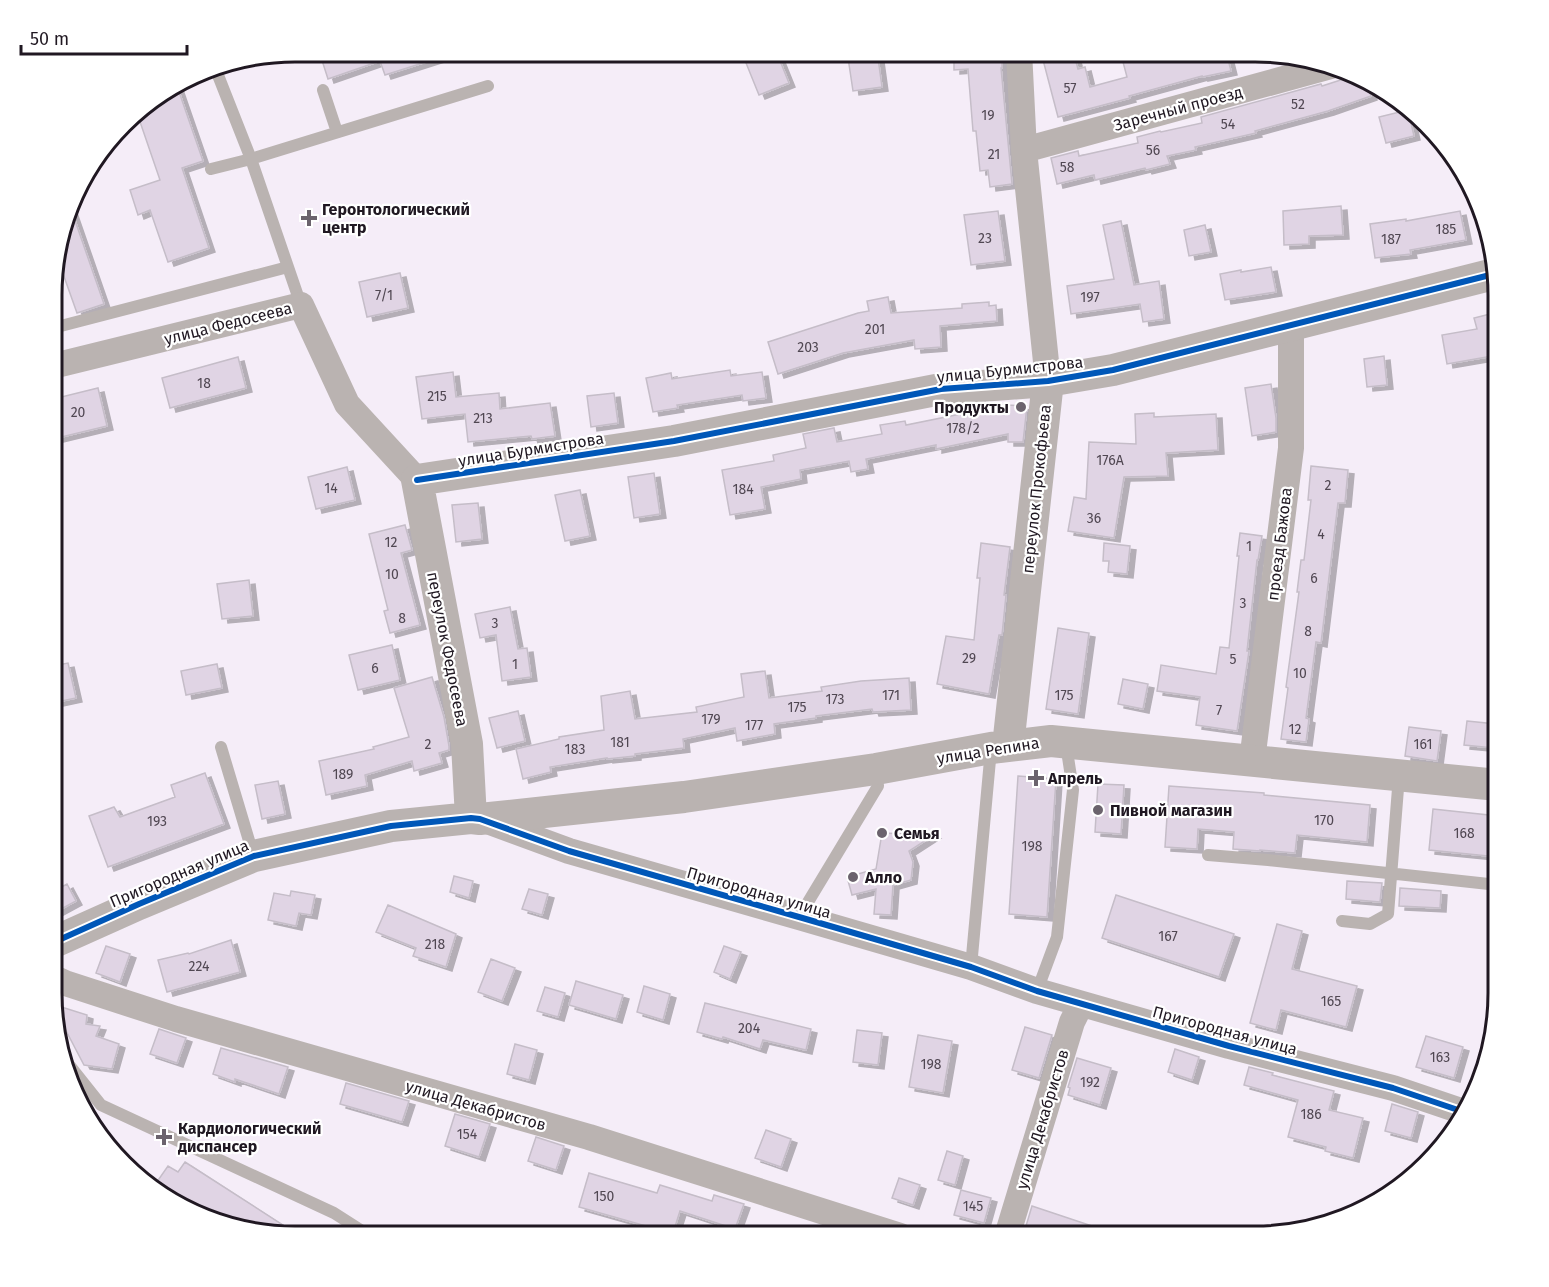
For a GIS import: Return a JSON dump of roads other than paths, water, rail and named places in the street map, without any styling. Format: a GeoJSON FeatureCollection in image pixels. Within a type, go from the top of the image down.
{"type":"FeatureCollection","features":[{"type":"Feature","properties":{"kind":"street","name":"переулок Прокофьева"},"geometry":{"type":"LineString","coordinates":[[1000,747],[1048,381],[1024,150],[1020,62]]}},
{"type":"Feature","properties":{"kind":"street","name":"Заречный проезд"},"geometry":{"type":"LineString","coordinates":[[1024,150],[1317,70]]}},
{"type":"Feature","properties":{"kind":"street","name":"улица Бурмистрова"},"geometry":{"type":"LineString","coordinates":[[417,480],[674,441],[941,389],[1048,381],[1113,370],[1487,276]]}},
{"type":"Feature","properties":{"kind":"street","name":"улица Федосеева"},"geometry":{"type":"LineString","coordinates":[[62,364],[301,305],[347,404],[417,480]]}},
{"type":"Feature","properties":{"kind":"street","name":"проезд Бажова"},"geometry":{"type":"LineString","coordinates":[[1252,761],[1291,448],[1291,326]]}},
{"type":"Feature","properties":{"kind":"street","name":"переулок Федосеева"},"geometry":{"type":"LineString","coordinates":[[417,480],[467,744],[476,819]]}},
{"type":"Feature","properties":{"kind":"street","name":"улица Репина"},"geometry":{"type":"LineString","coordinates":[[476,819],[684,797],[1051,741],[1488,784]]}},
{"type":"Feature","properties":{"kind":"street","name":"Пригородная улица"},"geometry":{"type":"LineString","coordinates":[[62,939],[254,856],[391,825],[476,819],[569,851],[799,916],[1037,991],[1229,1046],[1393,1088],[1456,1109]]}},
{"type":"Feature","properties":{"kind":"street","name":"улица Декабристов"},"geometry":{"type":"LineString","coordinates":[[62,981],[176,1020],[590,1137],[869,1226]]}},
{"type":"Feature","properties":{"kind":"street","name":"улица Декабристов"},"geometry":{"type":"LineString","coordinates":[[1009,1226],[1070,1028],[1081,1004]]}},
{"type":"Feature","properties":{"kind":"lane"},"geometry":{"type":"LineString","coordinates":[[218,74],[251,159],[301,305]]}},
{"type":"Feature","properties":{"kind":"lane"},"geometry":{"type":"LineString","coordinates":[[211,169],[251,159],[488,86]]}},
{"type":"Feature","properties":{"kind":"lane"},"geometry":{"type":"LineString","coordinates":[[323,90],[337,132]]}},
{"type":"Feature","properties":{"kind":"lane"},"geometry":{"type":"LineString","coordinates":[[62,326],[288,267]]}},
{"type":"Feature","properties":{"kind":"lane"},"geometry":{"type":"LineString","coordinates":[[1037,991],[1057,937],[1073,790],[1066,743]]}},
{"type":"Feature","properties":{"kind":"lane"},"geometry":{"type":"LineString","coordinates":[[221,747],[254,856]]}},
{"type":"Feature","properties":{"kind":"lane"},"geometry":{"type":"LineString","coordinates":[[970,968],[1000,747]]}},
{"type":"Feature","properties":{"kind":"lane"},"geometry":{"type":"LineString","coordinates":[[799,916],[878,786],[876,769]]}},
{"type":"Feature","properties":{"kind":"lane"},"geometry":{"type":"LineString","coordinates":[[1342,921],[1370,924],[1388,914],[1400,775]]}},
{"type":"Feature","properties":{"kind":"lane"},"geometry":{"type":"LineString","coordinates":[[1208,855],[1488,884]]}},
{"type":"Feature","properties":{"kind":"lane"},"geometry":{"type":"LineString","coordinates":[[76,1074],[101,1105],[334,1213],[354,1226]]}},
{"type":"Feature","properties":{"kind":"place","name":"Геронтологический центр"},"geometry":{"type":"Point","coordinates":[309,218]}},
{"type":"Feature","properties":{"kind":"place","name":"Продукты"},"geometry":{"type":"Point","coordinates":[1021,407]}},
{"type":"Feature","properties":{"kind":"place","name":"Апрель"},"geometry":{"type":"Point","coordinates":[1036,778]}},
{"type":"Feature","properties":{"kind":"place","name":"Пивной магазин"},"geometry":{"type":"Point","coordinates":[1098,810]}},
{"type":"Feature","properties":{"kind":"place","name":"Семья"},"geometry":{"type":"Point","coordinates":[882,833]}},
{"type":"Feature","properties":{"kind":"place","name":"Алло"},"geometry":{"type":"Point","coordinates":[853,877]}},
{"type":"Feature","properties":{"kind":"place","name":"Кардиологический диспансер"},"geometry":{"type":"Point","coordinates":[164,1137]}}]}
